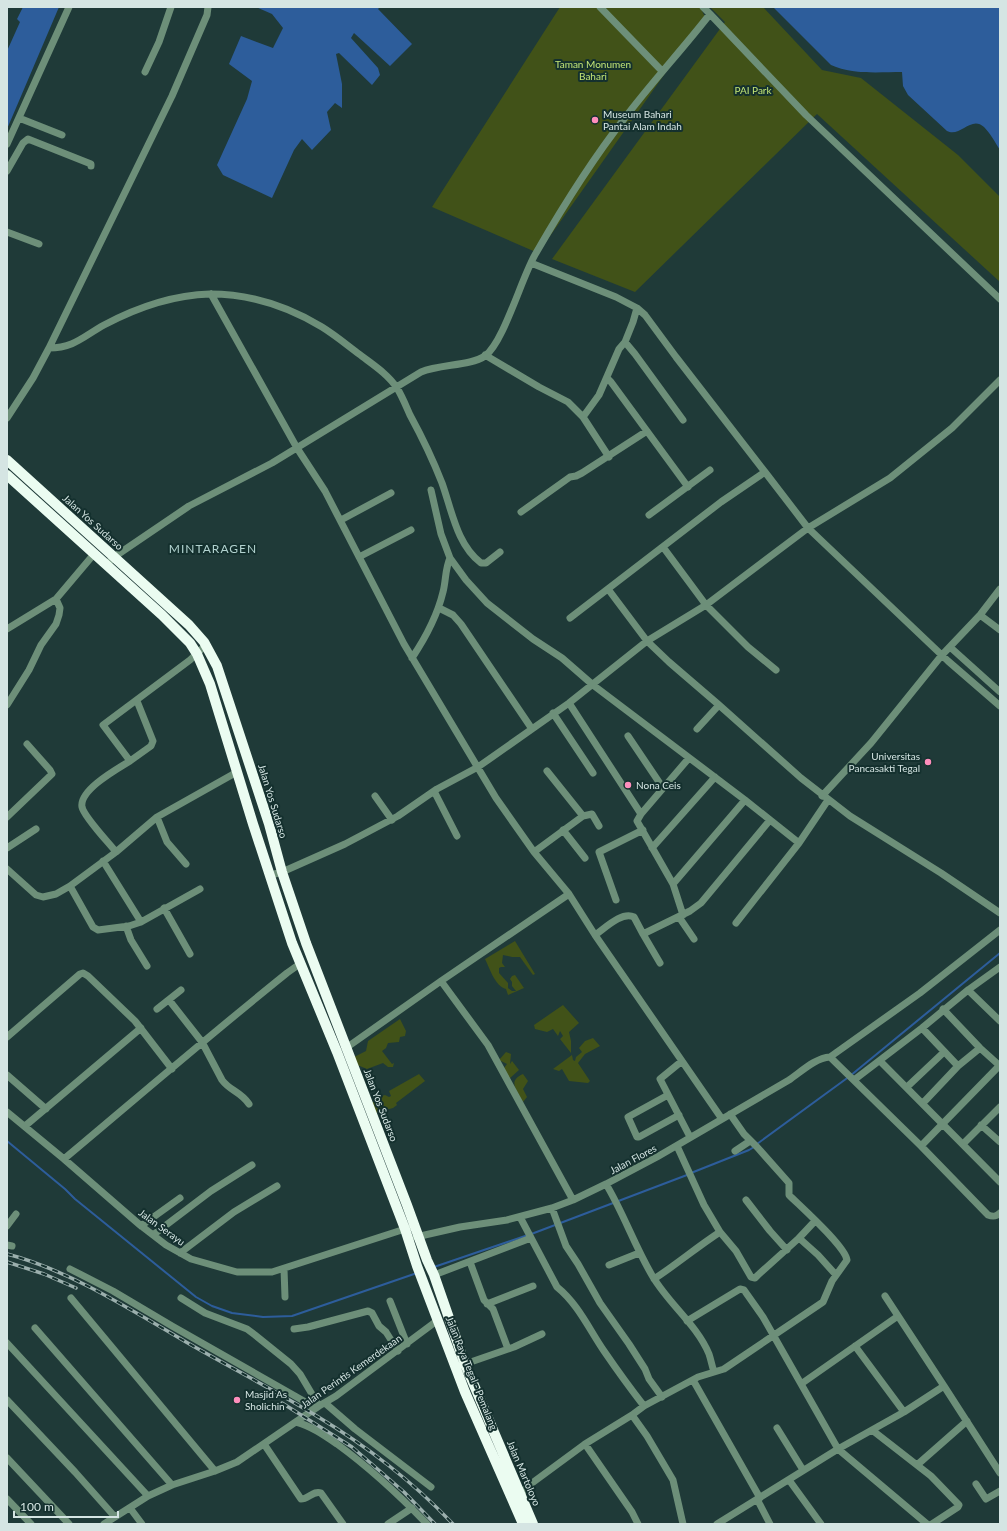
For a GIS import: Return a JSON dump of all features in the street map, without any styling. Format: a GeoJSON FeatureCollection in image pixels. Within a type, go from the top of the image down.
{"type":"FeatureCollection","features":[{"type":"Feature","properties":{"kind":"highway","name":"Jalan Yos Sudarso"},"geometry":{"type":"LineString","coordinates":[[7,460],[170,608],[206,645],[217,666],[306,943],[410,1224]]}},
{"type":"Feature","properties":{"kind":"highway"},"geometry":{"type":"LineString","coordinates":[[7,475],[162,615],[190,643],[197,654],[210,684],[292,943],[302,963],[410,1224]]}},
{"type":"Feature","properties":{"kind":"highway","name":"Jalan Raya Tegal - Pemalang"},"geometry":{"type":"LineString","coordinates":[[410,1224],[417,1266],[465,1392],[523,1524]]}},
{"type":"Feature","properties":{"kind":"highway","name":"Jalan Raya Tegal - Pemalang"},"geometry":{"type":"LineString","coordinates":[[413,1238],[434,1274]]}},
{"type":"Feature","properties":{"kind":"highway","name":"Jalan Martoloyo"},"geometry":{"type":"LineString","coordinates":[[434,1274],[465,1364],[533,1524]]}},
{"type":"Feature","properties":{"kind":"highway"},"geometry":{"type":"LineString","coordinates":[[438,1320],[449,1315]]}},
{"type":"Feature","properties":{"kind":"street"},"geometry":{"type":"LineString","coordinates":[[7,144],[69,7]]}},
{"type":"Feature","properties":{"kind":"street"},"geometry":{"type":"LineString","coordinates":[[146,72],[171,7]]}},
{"type":"Feature","properties":{"kind":"street"},"geometry":{"type":"LineString","coordinates":[[7,418],[33,378],[49,348],[172,96],[207,15],[208,7]]}},
{"type":"Feature","properties":{"kind":"street"},"geometry":{"type":"LineString","coordinates":[[600,7],[662,71]]}},
{"type":"Feature","properties":{"kind":"street"},"geometry":{"type":"LineString","coordinates":[[703,7],[806,115],[1000,299]]}},
{"type":"Feature","properties":{"kind":"street"},"geometry":{"type":"LineString","coordinates":[[106,565],[114,557],[204,498],[265,467],[427,370],[446,365],[465,363],[485,356],[492,348],[502,330],[531,263],[550,230],[603,147],[662,71],[710,14]]}},
{"type":"Feature","properties":{"kind":"street"},"geometry":{"type":"LineString","coordinates":[[19,118],[62,135]]}},
{"type":"Feature","properties":{"kind":"street"},"geometry":{"type":"LineString","coordinates":[[7,171],[23,143],[28,139],[91,164],[92,166]]}},
{"type":"Feature","properties":{"kind":"street"},"geometry":{"type":"LineString","coordinates":[[7,232],[40,244]]}},
{"type":"Feature","properties":{"kind":"street"},"geometry":{"type":"LineString","coordinates":[[531,263],[616,297],[637,308],[645,315],[808,528],[942,656],[1000,706]]}},
{"type":"Feature","properties":{"kind":"street"},"geometry":{"type":"LineString","coordinates":[[49,348],[65,347],[104,325],[150,306],[186,297],[211,294],[239,296],[257,300],[305,318],[324,328],[370,362],[383,372],[397,387],[436,470],[462,541],[471,555],[481,563],[486,563],[500,552]]}},
{"type":"Feature","properties":{"kind":"street"},"geometry":{"type":"LineString","coordinates":[[211,294],[297,448],[325,491],[412,658],[496,798],[534,852],[569,894],[595,935],[722,1119]]}},
{"type":"Feature","properties":{"kind":"street"},"geometry":{"type":"LineString","coordinates":[[584,417],[599,395],[619,349],[625,342],[637,308]]}},
{"type":"Feature","properties":{"kind":"street"},"geometry":{"type":"LineString","coordinates":[[625,342],[683,420]]}},
{"type":"Feature","properties":{"kind":"street"},"geometry":{"type":"LineString","coordinates":[[485,356],[565,400],[584,417],[609,456]]}},
{"type":"Feature","properties":{"kind":"street"},"geometry":{"type":"LineString","coordinates":[[607,378],[612,382],[688,487]]}},
{"type":"Feature","properties":{"kind":"street"},"geometry":{"type":"LineString","coordinates":[[270,875],[282,872],[345,844],[392,820],[434,791],[478,767],[569,703],[647,641],[706,605],[808,528],[890,478],[952,428],[1000,380]]}},
{"type":"Feature","properties":{"kind":"street"},"geometry":{"type":"LineString","coordinates":[[521,512],[570,477],[576,476],[647,431]]}},
{"type":"Feature","properties":{"kind":"street"},"geometry":{"type":"LineString","coordinates":[[649,515],[710,470]]}},
{"type":"Feature","properties":{"kind":"street"},"geometry":{"type":"LineString","coordinates":[[570,618],[721,502],[765,472]]}},
{"type":"Feature","properties":{"kind":"street"},"geometry":{"type":"LineString","coordinates":[[431,490],[441,534],[450,558],[466,580],[487,603],[533,639],[562,658],[593,685],[745,800],[799,843]]}},
{"type":"Feature","properties":{"kind":"street"},"geometry":{"type":"LineString","coordinates":[[341,520],[391,493]]}},
{"type":"Feature","properties":{"kind":"street"},"geometry":{"type":"LineString","coordinates":[[359,557],[411,530]]}},
{"type":"Feature","properties":{"kind":"street"},"geometry":{"type":"LineString","coordinates":[[663,547],[706,605],[748,646],[776,670]]}},
{"type":"Feature","properties":{"kind":"street"},"geometry":{"type":"LineString","coordinates":[[7,629],[56,599],[94,554]]}},
{"type":"Feature","properties":{"kind":"street"},"geometry":{"type":"LineString","coordinates":[[412,658],[427,636],[439,608],[444,590],[447,566],[450,558]]}},
{"type":"Feature","properties":{"kind":"street"},"geometry":{"type":"LineString","coordinates":[[608,589],[647,641],[825,798],[850,816],[941,873],[1000,913]]}},
{"type":"Feature","properties":{"kind":"street"},"geometry":{"type":"LineString","coordinates":[[736,923],[799,843],[825,798],[942,656],[980,615],[1000,589]]}},
{"type":"Feature","properties":{"kind":"street"},"geometry":{"type":"LineString","coordinates":[[7,705],[29,670],[41,644],[56,624],[60,608],[56,599]]}},
{"type":"Feature","properties":{"kind":"street"},"geometry":{"type":"LineString","coordinates":[[439,608],[453,615],[462,624],[532,729]]}},
{"type":"Feature","properties":{"kind":"street"},"geometry":{"type":"LineString","coordinates":[[980,615],[1000,630]]}},
{"type":"Feature","properties":{"kind":"street"},"geometry":{"type":"LineString","coordinates":[[130,761],[103,725],[107,720],[137,700],[197,654],[206,645]]}},
{"type":"Feature","properties":{"kind":"street"},"geometry":{"type":"LineString","coordinates":[[950,647],[1000,692]]}},
{"type":"Feature","properties":{"kind":"street"},"geometry":{"type":"LineString","coordinates":[[116,852],[84,811],[82,805],[93,786],[151,746],[153,741],[137,700]]}},
{"type":"Feature","properties":{"kind":"street"},"geometry":{"type":"LineString","coordinates":[[569,703],[641,814]]}},
{"type":"Feature","properties":{"kind":"street"},"geometry":{"type":"LineString","coordinates":[[697,730],[719,705]]}},
{"type":"Feature","properties":{"kind":"street"},"geometry":{"type":"LineString","coordinates":[[553,713],[593,773]]}},
{"type":"Feature","properties":{"kind":"street"},"geometry":{"type":"LineString","coordinates":[[628,736],[663,788]]}},
{"type":"Feature","properties":{"kind":"street"},"geometry":{"type":"LineString","coordinates":[[7,817],[52,774],[27,744]]}},
{"type":"Feature","properties":{"kind":"street"},"geometry":{"type":"LineString","coordinates":[[689,758],[641,814],[637,821],[673,884],[681,916],[694,939]]}},
{"type":"Feature","properties":{"kind":"street"},"geometry":{"type":"LineString","coordinates":[[546,770],[583,816]]}},
{"type":"Feature","properties":{"kind":"street"},"geometry":{"type":"LineString","coordinates":[[7,870],[32,892],[39,896],[47,897],[70,886],[116,852],[157,817],[237,772]]}},
{"type":"Feature","properties":{"kind":"street"},"geometry":{"type":"LineString","coordinates":[[652,848],[715,777]]}},
{"type":"Feature","properties":{"kind":"street"},"geometry":{"type":"LineString","coordinates":[[434,791],[457,836]]}},
{"type":"Feature","properties":{"kind":"street"},"geometry":{"type":"LineString","coordinates":[[375,796],[392,820]]}},
{"type":"Feature","properties":{"kind":"street"},"geometry":{"type":"LineString","coordinates":[[673,884],[745,800]]}},
{"type":"Feature","properties":{"kind":"street"},"geometry":{"type":"LineString","coordinates":[[534,852],[583,816],[592,814],[599,826]]}},
{"type":"Feature","properties":{"kind":"street"},"geometry":{"type":"LineString","coordinates":[[157,817],[167,842],[186,864]]}},
{"type":"Feature","properties":{"kind":"street"},"geometry":{"type":"LineString","coordinates":[[643,934],[681,916],[701,904],[770,820]]}},
{"type":"Feature","properties":{"kind":"street"},"geometry":{"type":"LineString","coordinates":[[7,848],[36,829]]}},
{"type":"Feature","properties":{"kind":"street"},"geometry":{"type":"LineString","coordinates":[[563,830],[585,858]]}},
{"type":"Feature","properties":{"kind":"street"},"geometry":{"type":"LineString","coordinates":[[616,900],[599,852],[642,830]]}},
{"type":"Feature","properties":{"kind":"street"},"geometry":{"type":"LineString","coordinates":[[103,861],[141,922]]}},
{"type":"Feature","properties":{"kind":"street"},"geometry":{"type":"LineString","coordinates":[[70,886],[95,930],[126,926],[141,922],[200,889]]}},
{"type":"Feature","properties":{"kind":"street"},"geometry":{"type":"LineString","coordinates":[[346,1048],[569,894]]}},
{"type":"Feature","properties":{"kind":"street"},"geometry":{"type":"LineString","coordinates":[[164,908],[190,954]]}},
{"type":"Feature","properties":{"kind":"street"},"geometry":{"type":"LineString","coordinates":[[595,935],[619,918],[629,915],[634,917],[660,963]]}},
{"type":"Feature","properties":{"kind":"street"},"geometry":{"type":"LineString","coordinates":[[126,926],[131,940],[147,966]]}},
{"type":"Feature","properties":{"kind":"street","name":"Jalan Flores"},"geometry":{"type":"LineString","coordinates":[[413,1238],[460,1226],[520,1217],[552,1208],[573,1200],[606,1184],[677,1146],[821,1059],[830,1057],[920,993],[1000,930]]}},
{"type":"Feature","properties":{"kind":"street"},"geometry":{"type":"LineString","coordinates":[[64,1159],[202,1042],[287,973],[302,963]]}},
{"type":"Feature","properties":{"kind":"street"},"geometry":{"type":"LineString","coordinates":[[853,1079],[922,1028],[943,1009],[968,990],[999,971]]}},
{"type":"Feature","properties":{"kind":"street"},"geometry":{"type":"LineString","coordinates":[[7,1037],[83,973],[141,1028],[172,1069]]}},
{"type":"Feature","properties":{"kind":"street"},"geometry":{"type":"LineString","coordinates":[[441,981],[488,1045],[573,1200]]}},
{"type":"Feature","properties":{"kind":"street"},"geometry":{"type":"LineString","coordinates":[[157,1009],[181,990]]}},
{"type":"Feature","properties":{"kind":"street"},"geometry":{"type":"LineString","coordinates":[[968,990],[1000,1021]]}},
{"type":"Feature","properties":{"kind":"street"},"geometry":{"type":"LineString","coordinates":[[169,1000],[202,1042],[225,1084],[241,1094],[249,1104]]}},
{"type":"Feature","properties":{"kind":"street"},"geometry":{"type":"LineString","coordinates":[[921,1146],[1000,1066],[980,1048],[943,1009]]}},
{"type":"Feature","properties":{"kind":"street"},"geometry":{"type":"LineString","coordinates":[[25,1126],[141,1028]]}},
{"type":"Feature","properties":{"kind":"street"},"geometry":{"type":"LineString","coordinates":[[922,1028],[958,1066]]}},
{"type":"Feature","properties":{"kind":"street"},"geometry":{"type":"LineString","coordinates":[[923,1103],[958,1066],[980,1048]]}},
{"type":"Feature","properties":{"kind":"street"},"geometry":{"type":"LineString","coordinates":[[907,1087],[944,1052]]}},
{"type":"Feature","properties":{"kind":"street"},"geometry":{"type":"LineString","coordinates":[[830,1057],[921,1146],[988,1215],[992,1217],[997,1216],[1000,1213]]}},
{"type":"Feature","properties":{"kind":"street"},"geometry":{"type":"LineString","coordinates":[[880,1060],[1000,1182]]}},
{"type":"Feature","properties":{"kind":"street"},"geometry":{"type":"LineString","coordinates":[[682,1061],[660,1078],[690,1137]]}},
{"type":"Feature","properties":{"kind":"street"},"geometry":{"type":"LineString","coordinates":[[7,1075],[46,1109]]}},
{"type":"Feature","properties":{"kind":"street"},"geometry":{"type":"LineString","coordinates":[[668,1095],[628,1116],[631,1124],[639,1137],[679,1115]]}},
{"type":"Feature","properties":{"kind":"street"},"geometry":{"type":"LineString","coordinates":[[963,1144],[1000,1107]]}},
{"type":"Feature","properties":{"kind":"street","name":"Jalan Serayu"},"geometry":{"type":"LineString","coordinates":[[7,1112],[141,1226],[166,1245],[191,1259],[237,1272],[272,1272],[284,1269],[410,1224]]}},
{"type":"Feature","properties":{"kind":"street"},"geometry":{"type":"LineString","coordinates":[[520,1495],[528,1486],[586,1444],[644,1406],[693,1380],[724,1369],[772,1335],[823,1302],[836,1275],[847,1260],[841,1249],[789,1195],[789,1183],[737,1125],[730,1114]]}},
{"type":"Feature","properties":{"kind":"street"},"geometry":{"type":"LineString","coordinates":[[981,1125],[1000,1142]]}},
{"type":"Feature","properties":{"kind":"street"},"geometry":{"type":"LineString","coordinates":[[735,1151],[753,1143]]}},
{"type":"Feature","properties":{"kind":"street"},"geometry":{"type":"LineString","coordinates":[[677,1146],[690,1173],[697,1193],[720,1232],[736,1251],[753,1278],[787,1250],[815,1221]]}},
{"type":"Feature","properties":{"kind":"street"},"geometry":{"type":"LineString","coordinates":[[153,1235],[211,1191],[252,1165]]}},
{"type":"Feature","properties":{"kind":"street"},"geometry":{"type":"LineString","coordinates":[[606,1184],[616,1201],[639,1253],[654,1279],[700,1339],[709,1354],[714,1372]]}},
{"type":"Feature","properties":{"kind":"street"},"geometry":{"type":"LineString","coordinates":[[180,1253],[234,1212],[277,1186]]}},
{"type":"Feature","properties":{"kind":"street"},"geometry":{"type":"LineString","coordinates":[[141,1226],[180,1198]]}},
{"type":"Feature","properties":{"kind":"street"},"geometry":{"type":"LineString","coordinates":[[746,1200],[770,1232],[787,1250]]}},
{"type":"Feature","properties":{"kind":"street"},"geometry":{"type":"LineString","coordinates":[[552,1208],[566,1246],[578,1264],[600,1304],[629,1344],[645,1369],[649,1379],[662,1397]]}},
{"type":"Feature","properties":{"kind":"street"},"geometry":{"type":"LineString","coordinates":[[7,1226],[16,1214]]}},
{"type":"Feature","properties":{"kind":"street"},"geometry":{"type":"LineString","coordinates":[[520,1217],[557,1287],[564,1291],[579,1311],[604,1350],[644,1406]]}},
{"type":"Feature","properties":{"kind":"street"},"geometry":{"type":"LineString","coordinates":[[654,1279],[670,1269],[701,1244],[720,1232]]}},
{"type":"Feature","properties":{"kind":"street"},"geometry":{"type":"LineString","coordinates":[[434,1274],[470,1262],[528,1234]]}},
{"type":"Feature","properties":{"kind":"street"},"geometry":{"type":"LineString","coordinates":[[799,1238],[818,1255],[836,1275]]}},
{"type":"Feature","properties":{"kind":"street"},"geometry":{"type":"LineString","coordinates":[[609,1265],[639,1253]]}},
{"type":"Feature","properties":{"kind":"street"},"geometry":{"type":"LineString","coordinates":[[470,1262],[484,1300],[493,1309],[508,1349]]}},
{"type":"Feature","properties":{"kind":"street"},"geometry":{"type":"LineString","coordinates":[[70,1269],[113,1291],[172,1326],[320,1405],[355,1429],[431,1487]]}},
{"type":"Feature","properties":{"kind":"street"},"geometry":{"type":"LineString","coordinates":[[284,1269],[285,1297]]}},
{"type":"Feature","properties":{"kind":"street"},"geometry":{"type":"LineString","coordinates":[[487,1304],[534,1286]]}},
{"type":"Feature","properties":{"kind":"street"},"geometry":{"type":"LineString","coordinates":[[687,1321],[742,1289],[763,1317],[838,1449],[927,1524]]}},
{"type":"Feature","properties":{"kind":"street"},"geometry":{"type":"LineString","coordinates":[[884,1296],[1000,1472]]}},
{"type":"Feature","properties":{"kind":"street"},"geometry":{"type":"LineString","coordinates":[[71,1298],[215,1471]]}},
{"type":"Feature","properties":{"kind":"street"},"geometry":{"type":"LineString","coordinates":[[181,1298],[205,1313],[247,1329],[291,1364],[300,1374],[320,1405]]}},
{"type":"Feature","properties":{"kind":"street"},"geometry":{"type":"LineString","coordinates":[[390,1301],[407,1344]]}},
{"type":"Feature","properties":{"kind":"street"},"geometry":{"type":"LineString","coordinates":[[294,1329],[308,1327],[368,1311],[372,1313],[379,1326],[386,1332],[398,1351]]}},
{"type":"Feature","properties":{"kind":"street"},"geometry":{"type":"LineString","coordinates":[[800,1384],[898,1316]]}},
{"type":"Feature","properties":{"kind":"street","name":"Jalan Perintis Kemerdekaan"},"geometry":{"type":"LineString","coordinates":[[104,1524],[148,1496],[172,1485],[237,1462],[320,1405],[336,1396],[438,1320]]}},
{"type":"Feature","properties":{"kind":"street"},"geometry":{"type":"LineString","coordinates":[[34,1328],[172,1485]]}},
{"type":"Feature","properties":{"kind":"street"},"geometry":{"type":"LineString","coordinates":[[465,1364],[508,1349],[542,1334]]}},
{"type":"Feature","properties":{"kind":"street"},"geometry":{"type":"LineString","coordinates":[[7,1343],[148,1496]]}},
{"type":"Feature","properties":{"kind":"street"},"geometry":{"type":"LineString","coordinates":[[856,1346],[904,1412]]}},
{"type":"Feature","properties":{"kind":"street"},"geometry":{"type":"LineString","coordinates":[[693,1380],[758,1498],[770,1524]]}},
{"type":"Feature","properties":{"kind":"street"},"geometry":{"type":"LineString","coordinates":[[717,1524],[803,1470],[904,1412],[944,1386]]}},
{"type":"Feature","properties":{"kind":"street"},"geometry":{"type":"LineString","coordinates":[[7,1400],[115,1517]]}},
{"type":"Feature","properties":{"kind":"street"},"geometry":{"type":"LineString","coordinates":[[632,1415],[647,1436],[673,1480],[683,1524]]}},
{"type":"Feature","properties":{"kind":"street"},"geometry":{"type":"LineString","coordinates":[[917,1465],[967,1421]]}},
{"type":"Feature","properties":{"kind":"street"},"geometry":{"type":"LineString","coordinates":[[296,1422],[307,1425],[354,1456],[412,1508],[427,1524]]}},
{"type":"Feature","properties":{"kind":"street"},"geometry":{"type":"LineString","coordinates":[[777,1428],[803,1470]]}},
{"type":"Feature","properties":{"kind":"street"},"geometry":{"type":"LineString","coordinates":[[872,1430],[937,1481],[960,1506],[932,1524]]}},
{"type":"Feature","properties":{"kind":"street"},"geometry":{"type":"LineString","coordinates":[[264,1444],[301,1499],[304,1500],[316,1493],[321,1493],[344,1524]]}},
{"type":"Feature","properties":{"kind":"street"},"geometry":{"type":"LineString","coordinates":[[586,1444],[632,1512],[638,1524]]}},
{"type":"Feature","properties":{"kind":"street"},"geometry":{"type":"LineString","coordinates":[[7,1458],[69,1524]]}},
{"type":"Feature","properties":{"kind":"street"},"geometry":{"type":"LineString","coordinates":[[789,1480],[821,1524]]}},
{"type":"Feature","properties":{"kind":"street"},"geometry":{"type":"LineString","coordinates":[[976,1484],[986,1499],[1000,1491]]}},
{"type":"Feature","properties":{"kind":"street"},"geometry":{"type":"LineString","coordinates":[[7,1499],[31,1524]]}},
{"type":"Feature","properties":{"kind":"street"},"geometry":{"type":"LineString","coordinates":[[130,1508],[142,1524]]}},
{"type":"Feature","properties":{"kind":"street"},"geometry":{"type":"LineString","coordinates":[[388,1524],[412,1508]]}},
{"type":"Feature","properties":{"kind":"green space","name":"Taman Monumen Bahari"},"geometry":{"type":"Polygon","coordinates":[[[560,7],[700,7],[705,17],[538,253],[432,207],[560,7]]]}},
{"type":"Feature","properties":{"kind":"green space","name":"PAI Park"},"geometry":{"type":"Polygon","coordinates":[[[710,7],[763,7],[822,70],[861,78],[958,155],[1000,197],[1000,282],[817,114],[635,292],[552,259],[725,22],[710,7]]]}},
{"type":"Feature","properties":{"kind":"green space"},"geometry":{"type":"Polygon","coordinates":[[[515,941],[535,974],[533,975],[520,957],[503,955],[502,963],[505,967],[499,968],[499,973],[508,983],[508,988],[512,991],[516,991],[512,986],[510,979],[515,975],[524,988],[508,995],[506,989],[496,981],[485,959],[515,941]]]}},
{"type":"Feature","properties":{"kind":"green space"},"geometry":{"type":"Polygon","coordinates":[[[563,1005],[579,1023],[569,1032],[571,1053],[560,1039],[563,1036],[560,1031],[558,1036],[553,1029],[547,1032],[535,1029],[534,1025],[563,1005]]]}},
{"type":"Feature","properties":{"kind":"green space"},"geometry":{"type":"Polygon","coordinates":[[[400,1019],[406,1031],[405,1036],[400,1037],[399,1042],[388,1043],[386,1048],[382,1051],[392,1064],[394,1063],[393,1067],[388,1067],[383,1063],[367,1069],[355,1064],[354,1057],[366,1051],[368,1041],[400,1019]]]}},
{"type":"Feature","properties":{"kind":"green space"},"geometry":{"type":"Polygon","coordinates":[[[593,1038],[600,1046],[585,1054],[578,1063],[590,1081],[588,1083],[569,1081],[562,1069],[559,1071],[553,1069],[572,1055],[573,1060],[575,1061],[576,1057],[582,1052],[579,1048],[585,1041],[593,1038]]]}},
{"type":"Feature","properties":{"kind":"green space"},"geometry":{"type":"Polygon","coordinates":[[[506,1052],[511,1054],[510,1064],[512,1061],[519,1070],[509,1079],[504,1068],[507,1064],[499,1060],[506,1052]]]}},
{"type":"Feature","properties":{"kind":"green space"},"geometry":{"type":"Polygon","coordinates":[[[419,1074],[425,1081],[396,1103],[397,1105],[393,1108],[372,1114],[369,1106],[379,1097],[385,1095],[389,1097],[391,1096],[389,1091],[419,1074]]]}},
{"type":"Feature","properties":{"kind":"green space"},"geometry":{"type":"Polygon","coordinates":[[[523,1074],[528,1081],[523,1089],[527,1097],[523,1102],[514,1083],[518,1077],[523,1074]]]}},
{"type":"Feature","properties":{"kind":"water"},"geometry":{"type":"Polygon","coordinates":[[[23,7],[59,7],[7,129],[7,51],[20,22],[17,19],[23,7]]]}},
{"type":"Feature","properties":{"kind":"water"},"geometry":{"type":"Polygon","coordinates":[[[256,7],[380,7],[378,9],[412,44],[390,66],[354,33],[351,38],[378,68],[380,75],[372,85],[339,53],[336,54],[342,84],[342,108],[335,103],[327,112],[331,130],[312,150],[302,139],[294,150],[272,198],[223,175],[217,165],[247,99],[252,81],[229,64],[241,36],[273,48],[283,28],[272,14],[256,7]]]}},
{"type":"Feature","properties":{"kind":"water"},"geometry":{"type":"Polygon","coordinates":[[[773,7],[1000,7],[1000,150],[984,127],[979,124],[970,125],[956,132],[947,131],[908,95],[903,86],[902,72],[857,72],[831,65],[773,7]]]}},
{"type":"Feature","properties":{"kind":"waterway"},"geometry":{"type":"LineString","coordinates":[[757,1144],[850,1076],[1000,953]]}},
{"type":"Feature","properties":{"kind":"waterway"},"geometry":{"type":"LineString","coordinates":[[7,1141],[75,1199],[196,1297],[212,1306],[232,1313],[263,1317],[292,1316],[417,1273]]}},
{"type":"Feature","properties":{"kind":"waterway"},"geometry":{"type":"LineString","coordinates":[[691,1173],[754,1147]]}},
{"type":"Feature","properties":{"kind":"waterway"},"geometry":{"type":"LineString","coordinates":[[434,1267],[534,1233],[687,1175]]}},
{"type":"Feature","properties":{"kind":"railway"},"geometry":{"type":"LineString","coordinates":[[7,1254],[53,1270],[122,1304],[315,1415],[364,1447],[388,1465],[422,1493],[453,1524]]}},
{"type":"Feature","properties":{"kind":"railway"},"geometry":{"type":"LineString","coordinates":[[7,1262],[44,1274],[76,1288]]}},
{"type":"Feature","properties":{"kind":"railway"},"geometry":{"type":"LineString","coordinates":[[282,1403],[352,1447],[404,1492],[435,1524]]}},
{"type":"Feature","properties":{"kind":"place","name":"Museum Bahari Pantai Alam Indah"},"geometry":{"type":"Point","coordinates":[595,120]}},
{"type":"Feature","properties":{"kind":"place","name":"Universitas Pancasakti Tegal"},"geometry":{"type":"Point","coordinates":[928,762]}},
{"type":"Feature","properties":{"kind":"place","name":"Nona Ceis"},"geometry":{"type":"Point","coordinates":[628,785]}},
{"type":"Feature","properties":{"kind":"place","name":"Masjid As Sholichin"},"geometry":{"type":"Point","coordinates":[237,1400]}},
{"type":"Feature","properties":{"kind":"district","name":"MINTARAGEN"},"geometry":{"type":"Point","coordinates":[213,548]}}]}
